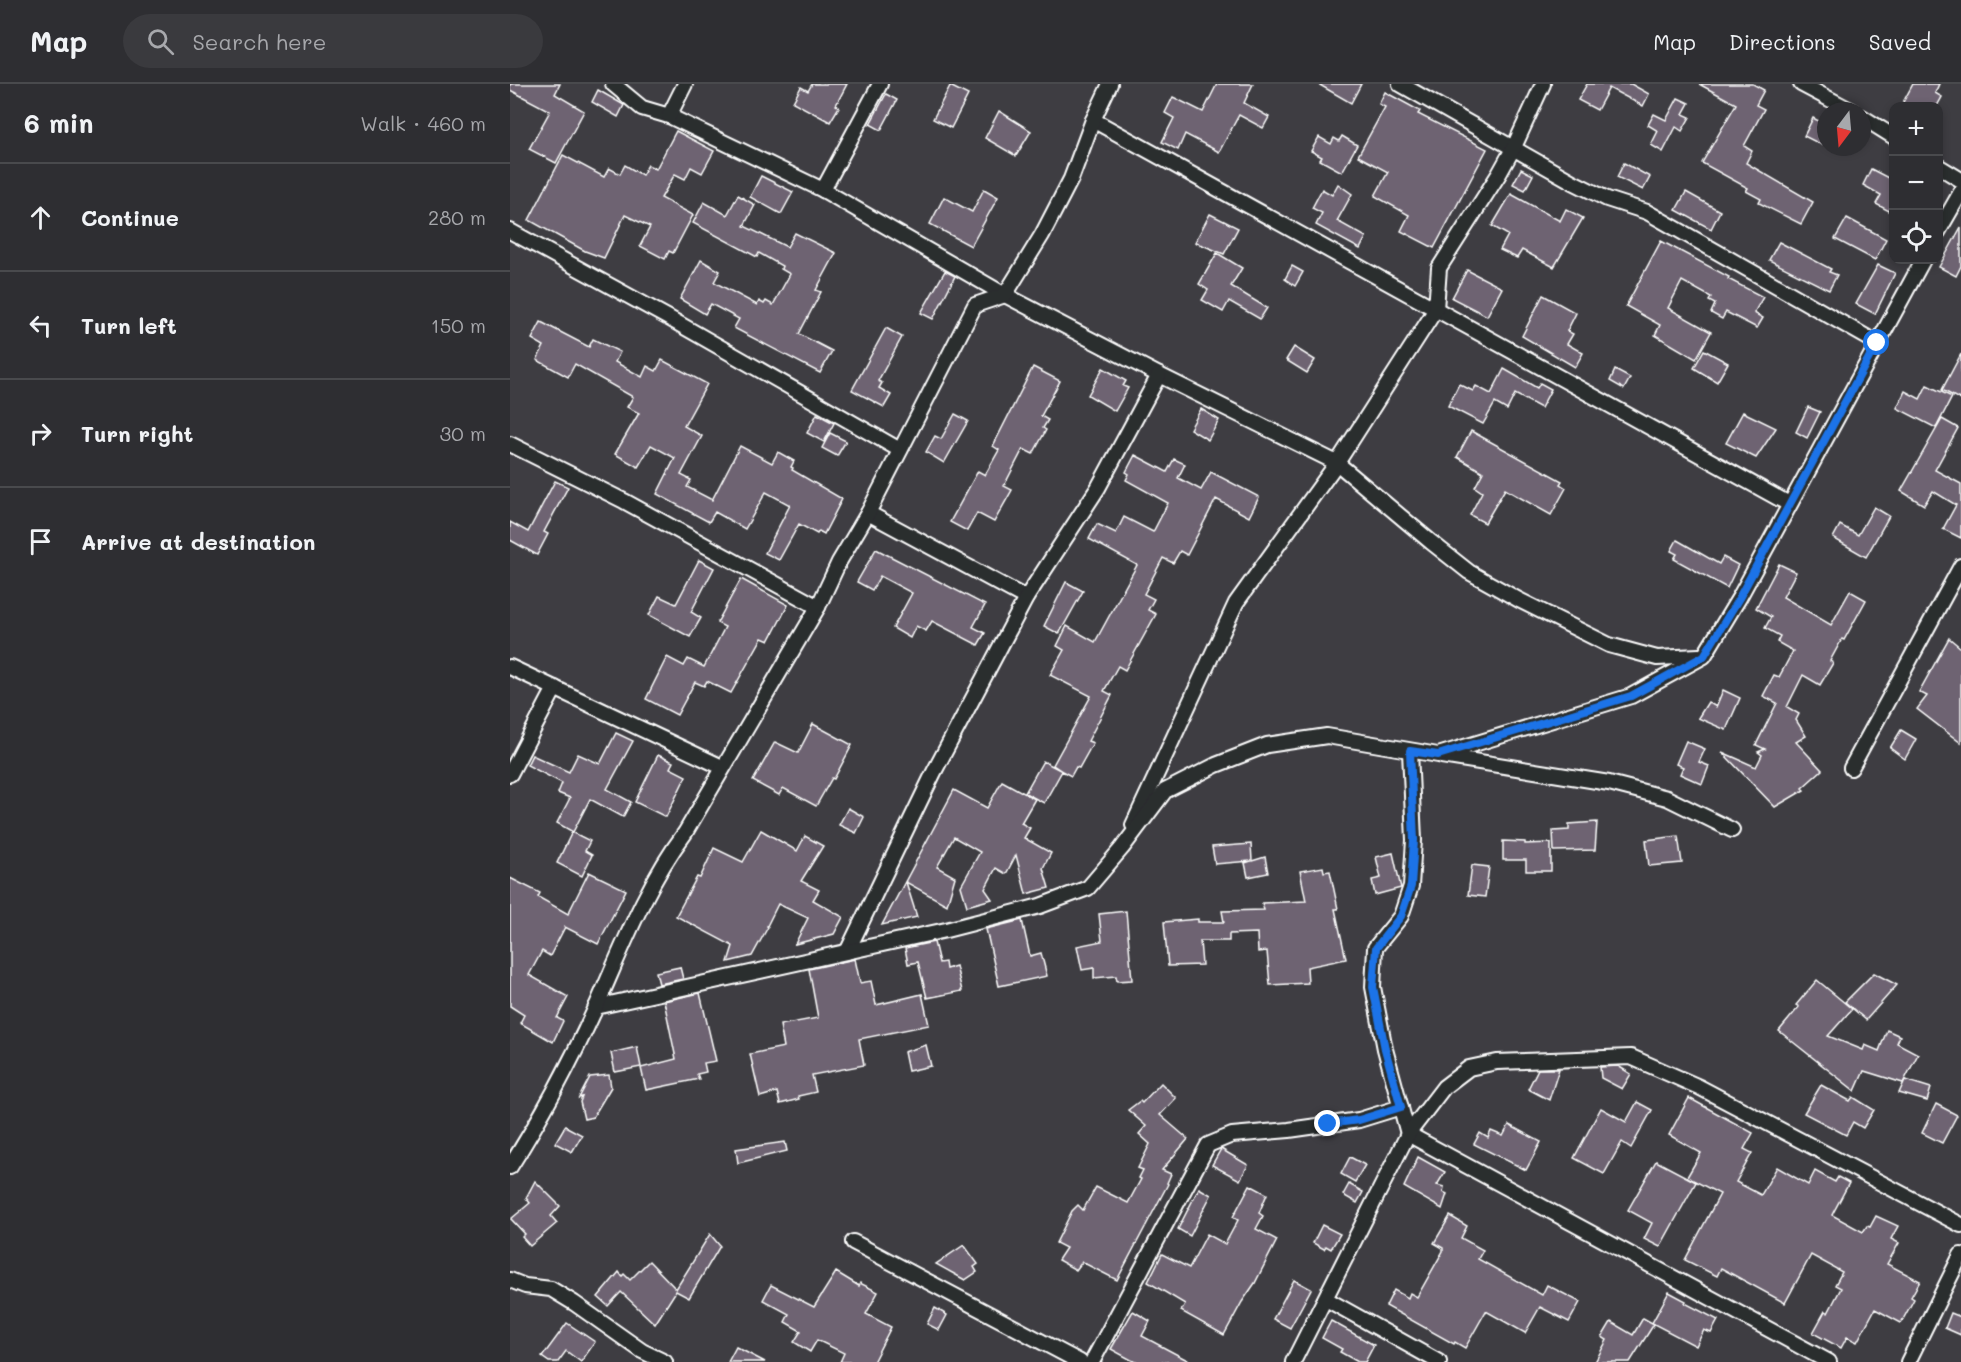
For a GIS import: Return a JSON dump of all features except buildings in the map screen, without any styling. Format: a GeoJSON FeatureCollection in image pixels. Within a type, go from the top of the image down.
{"type":"FeatureCollection","features":[{"type":"Feature","properties":{"kind":"street"},"geometry":{"type":"LineString","coordinates":[[613,84],[642,108],[669,116],[823,190],[1005,295],[1159,375],[1337,463],[1469,572],[1528,605],[1609,645],[1657,658],[1704,656]]}},
{"type":"Feature","properties":{"kind":"street"},"geometry":{"type":"LineString","coordinates":[[669,116],[685,84]]}},
{"type":"Feature","properties":{"kind":"street"},"geometry":{"type":"LineString","coordinates":[[823,190],[880,84]]}},
{"type":"Feature","properties":{"kind":"street"},"geometry":{"type":"LineString","coordinates":[[510,1167],[562,1075],[666,858],[685,833],[818,607],[839,562],[868,513],[975,305],[1005,295],[1042,236],[1071,179],[1093,120],[1110,84]]}},
{"type":"Feature","properties":{"kind":"street"},"geometry":{"type":"LineString","coordinates":[[1400,84],[1573,182],[1607,199],[1647,212],[1877,343]]}},
{"type":"Feature","properties":{"kind":"street"},"geometry":{"type":"LineString","coordinates":[[1122,848],[1236,603],[1337,463],[1436,309],[1439,268],[1514,147],[1543,84]]}},
{"type":"Feature","properties":{"kind":"street"},"geometry":{"type":"LineString","coordinates":[[1801,84],[1835,102]]}},
{"type":"Feature","properties":{"kind":"street"},"geometry":{"type":"LineString","coordinates":[[1093,120],[1789,504]]}},
{"type":"Feature","properties":{"kind":"street"},"geometry":{"type":"LineString","coordinates":[[1871,123],[1889,134]]}},
{"type":"Feature","properties":{"kind":"street"},"geometry":{"type":"LineString","coordinates":[[1943,169],[1961,180]]}},
{"type":"Feature","properties":{"kind":"street"},"geometry":{"type":"LineString","coordinates":[[1943,223],[1961,192]]}},
{"type":"Feature","properties":{"kind":"street"},"geometry":{"type":"LineString","coordinates":[[510,231],[667,316],[900,450]]}},
{"type":"Feature","properties":{"kind":"street"},"geometry":{"type":"LineString","coordinates":[[1438,755],[1631,696],[1704,656],[1739,598],[1921,264]]}},
{"type":"Feature","properties":{"kind":"street"},"geometry":{"type":"LineString","coordinates":[[847,952],[934,772],[1026,598],[1098,488],[1159,375]]}},
{"type":"Feature","properties":{"kind":"street"},"geometry":{"type":"LineString","coordinates":[[510,444],[624,501],[818,607]]}},
{"type":"Feature","properties":{"kind":"street"},"geometry":{"type":"LineString","coordinates":[[868,513],[1026,598]]}},
{"type":"Feature","properties":{"kind":"street"},"geometry":{"type":"LineString","coordinates":[[1851,768],[1961,567]]}},
{"type":"Feature","properties":{"kind":"street"},"geometry":{"type":"LineString","coordinates":[[510,667],[722,767]]}},
{"type":"Feature","properties":{"kind":"street"},"geometry":{"type":"LineString","coordinates":[[510,774],[555,688]]}},
{"type":"Feature","properties":{"kind":"street"},"geometry":{"type":"LineString","coordinates":[[596,1006],[946,930],[1050,902],[1088,888],[1165,791],[1216,765],[1267,745],[1327,736],[1609,783],[1666,798],[1732,830]]}},
{"type":"Feature","properties":{"kind":"street"},"geometry":{"type":"LineString","coordinates":[[1410,751],[1414,840],[1411,886],[1401,916],[1376,948],[1373,987],[1385,1049],[1408,1134],[1829,1362]]}},
{"type":"Feature","properties":{"kind":"street"},"geometry":{"type":"LineString","coordinates":[[1293,1362],[1408,1134],[1444,1087],[1469,1068],[1497,1062],[1631,1057],[1699,1087],[1961,1225]]}},
{"type":"Feature","properties":{"kind":"street"},"geometry":{"type":"LineString","coordinates":[[1092,1362],[1208,1145],[1232,1135],[1359,1120],[1401,1107]]}},
{"type":"Feature","properties":{"kind":"street"},"geometry":{"type":"LineString","coordinates":[[853,1242],[1080,1362]]}},
{"type":"Feature","properties":{"kind":"street"},"geometry":{"type":"LineString","coordinates":[[1908,1362],[1961,1256]]}},
{"type":"Feature","properties":{"kind":"street"},"geometry":{"type":"LineString","coordinates":[[510,1280],[525,1286],[551,1289],[574,1303],[639,1357],[666,1362]]}},
{"type":"Feature","properties":{"kind":"street"},"geometry":{"type":"LineString","coordinates":[[1326,1299],[1439,1362]]}},
{"type":"Feature","properties":{"kind":"route"},"geometry":{"type":"LineString","coordinates":[[1328,1124],[1359,1120],[1401,1107],[1385,1049],[1373,987],[1376,948],[1401,916],[1411,886],[1414,840],[1410,751],[1438,755],[1631,696],[1704,656],[1739,598],[1877,343]]}}]}
